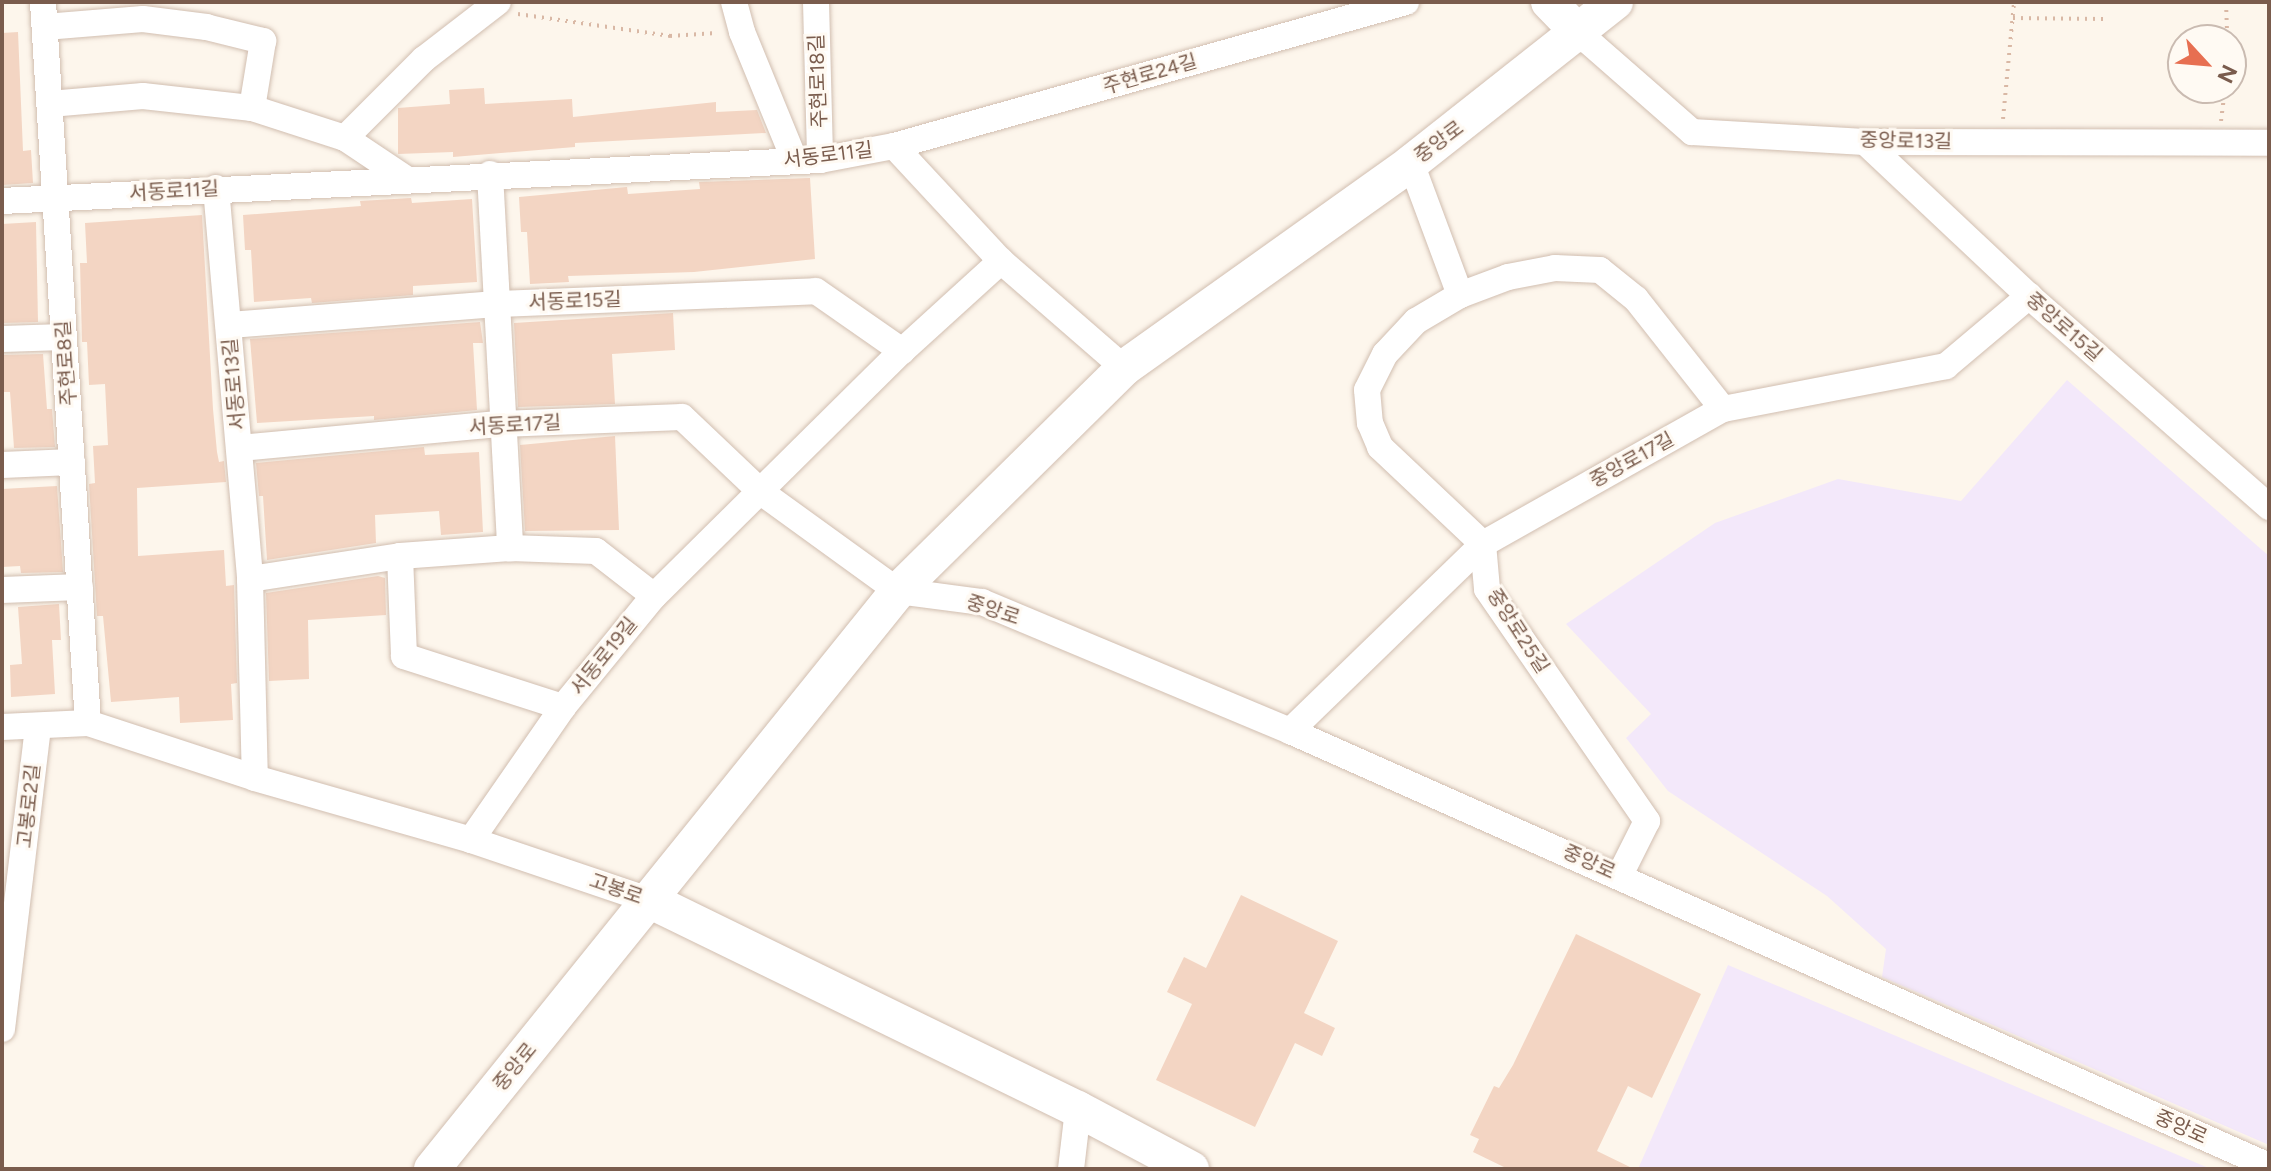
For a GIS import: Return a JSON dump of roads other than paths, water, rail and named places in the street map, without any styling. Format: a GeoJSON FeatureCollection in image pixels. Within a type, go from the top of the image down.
{"type":"FeatureCollection","features":[{"type":"Feature","properties":{"kind":"street"},"geometry":{"type":"LineString","coordinates":[[734,2],[742,32],[808,161]]}},
{"type":"Feature","properties":{"kind":"street","name":"주현로18길"},"geometry":{"type":"LineString","coordinates":[[808,161],[816,2]]}},
{"type":"Feature","properties":{"kind":"street","name":"주현로24길"},"geometry":{"type":"LineString","coordinates":[[894,146],[1406,2]]}},
{"type":"Feature","properties":{"kind":"street"},"geometry":{"type":"LineString","coordinates":[[1549,2],[1580,34]]}},
{"type":"Feature","properties":{"kind":"street","name":"중앙로"},"geometry":{"type":"LineString","coordinates":[[432,1169],[898,591],[1124,368],[1411,163],[1580,34],[1615,2]]}},
{"type":"Feature","properties":{"kind":"street"},"geometry":{"type":"LineString","coordinates":[[345,138],[424,59],[494,5]]}},
{"type":"Feature","properties":{"kind":"street"},"geometry":{"type":"LineString","coordinates":[[44,14],[143,19],[206,27],[263,41],[252,108]]}},
{"type":"Feature","properties":{"kind":"street","name":"주현로8길"},"geometry":{"type":"LineString","coordinates":[[44,14],[88,723]]}},
{"type":"Feature","properties":{"kind":"street","name":"중앙로13길"},"geometry":{"type":"LineString","coordinates":[[1580,34],[1692,132],[1865,142],[2269,143]]}},
{"type":"Feature","properties":{"kind":"street"},"geometry":{"type":"LineString","coordinates":[[50,104],[143,96],[252,108],[345,138],[405,178]]}},
{"type":"Feature","properties":{"kind":"street","name":"중앙로15길"},"geometry":{"type":"LineString","coordinates":[[1865,142],[2029,296],[2269,507]]}},
{"type":"Feature","properties":{"kind":"street","name":"서동로11길"},"geometry":{"type":"LineString","coordinates":[[2,201],[405,178],[808,161],[894,146],[1001,261],[1124,368]]}},
{"type":"Feature","properties":{"kind":"street"},"geometry":{"type":"LineString","coordinates":[[1411,163],[1460,295]]}},
{"type":"Feature","properties":{"kind":"street"},"geometry":{"type":"LineString","coordinates":[[490,174],[510,548]]}},
{"type":"Feature","properties":{"kind":"street","name":"서동로13길"},"geometry":{"type":"LineString","coordinates":[[216,188],[250,579],[255,778]]}},
{"type":"Feature","properties":{"kind":"street","name":"서동로19길"},"geometry":{"type":"LineString","coordinates":[[471,840],[563,707],[654,596],[902,351],[1001,261]]}},
{"type":"Feature","properties":{"kind":"street"},"geometry":{"type":"LineString","coordinates":[[1483,544],[1380,447],[1370,423],[1367,390],[1385,354],[1416,321],[1460,295],[1508,277],[1555,268],[1600,270],[1636,299],[1723,409]]}},
{"type":"Feature","properties":{"kind":"street","name":"서동로15길"},"geometry":{"type":"LineString","coordinates":[[230,325],[499,304],[816,291],[902,351]]}},
{"type":"Feature","properties":{"kind":"street","name":"중앙로17길"},"geometry":{"type":"LineString","coordinates":[[1290,731],[1483,544],[1723,409],[1946,366],[2029,296]]}},
{"type":"Feature","properties":{"kind":"street"},"geometry":{"type":"LineString","coordinates":[[2,339],[64,337]]}},
{"type":"Feature","properties":{"kind":"street","name":"서동로17길"},"geometry":{"type":"LineString","coordinates":[[240,448],[501,424],[682,417],[761,492]]}},
{"type":"Feature","properties":{"kind":"street"},"geometry":{"type":"LineString","coordinates":[[2,465],[72,462]]}},
{"type":"Feature","properties":{"kind":"street"},"geometry":{"type":"LineString","coordinates":[[761,492],[898,591]]}},
{"type":"Feature","properties":{"kind":"street","name":"중앙로25길"},"geometry":{"type":"LineString","coordinates":[[1483,544],[1487,589],[1647,821],[1620,875]]}},
{"type":"Feature","properties":{"kind":"street"},"geometry":{"type":"LineString","coordinates":[[250,579],[400,556],[510,548],[596,551],[654,596]]}},
{"type":"Feature","properties":{"kind":"street"},"geometry":{"type":"LineString","coordinates":[[400,556],[404,656],[563,707]]}},
{"type":"Feature","properties":{"kind":"street"},"geometry":{"type":"LineString","coordinates":[[2,590],[80,587]]}},
{"type":"Feature","properties":{"kind":"street","name":"중앙로"},"geometry":{"type":"LineString","coordinates":[[898,591],[982,602],[1290,731],[1620,875],[2269,1166]]}},
{"type":"Feature","properties":{"kind":"street","name":"고봉로"},"geometry":{"type":"LineString","coordinates":[[2,727],[88,723],[255,778],[471,840],[651,901],[1078,1109],[1191,1169]]}},
{"type":"Feature","properties":{"kind":"street","name":"고봉로2길"},"geometry":{"type":"LineString","coordinates":[[2,1029],[12,861],[38,726]]}},
{"type":"Feature","properties":{"kind":"street"},"geometry":{"type":"LineString","coordinates":[[1071,1169],[1078,1109]]}}]}
